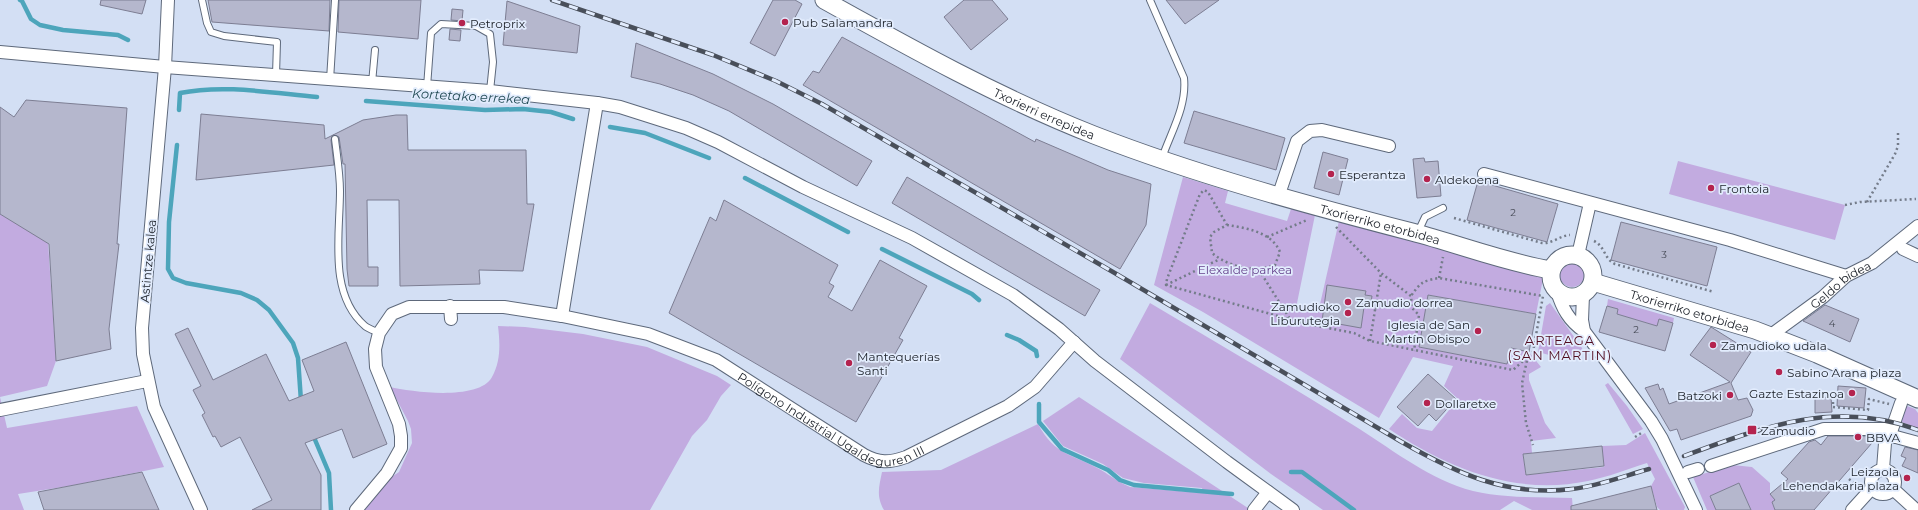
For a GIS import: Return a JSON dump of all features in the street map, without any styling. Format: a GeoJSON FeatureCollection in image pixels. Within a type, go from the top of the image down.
{"type":"FeatureCollection","features":[{"type":"Feature","properties":{"kind":"street","name":"Astintze kalea"},"geometry":{"type":"LineString","coordinates":[[168,0],[165,67],[142,328],[142,354],[147,382],[154,407],[201,510]]}},
{"type":"Feature","properties":{"kind":"street","name":"Txorierri errepidea"},"geometry":{"type":"LineString","coordinates":[[824,0],[928,58],[982,85],[1093,134],[1204,175],[1278,196]]}},
{"type":"Feature","properties":{"kind":"street"},"geometry":{"type":"LineString","coordinates":[[0,52],[165,67],[490,91],[620,107],[686,128],[718,142],[803,187],[912,238],[1012,295],[1059,329],[1101,366],[1293,510]]}},
{"type":"Feature","properties":{"kind":"street"},"geometry":{"type":"LineString","coordinates":[[562,316],[597,103]]}},
{"type":"Feature","properties":{"kind":"street"},"geometry":{"type":"LineString","coordinates":[[1278,196],[1297,140],[1310,131],[1322,130],[1389,146]]}},
{"type":"Feature","properties":{"kind":"street"},"geometry":{"type":"LineString","coordinates":[[1484,174],[1730,240],[1846,276]]}},
{"type":"Feature","properties":{"kind":"street","name":"Txorierriko etorbidea"},"geometry":{"type":"LineString","coordinates":[[1278,196],[1552,270]]}},
{"type":"Feature","properties":{"kind":"street"},"geometry":{"type":"LineString","coordinates":[[1578,255],[1590,202]]}},
{"type":"Feature","properties":{"kind":"street","name":"Geldo bidea"},"geometry":{"type":"LineString","coordinates":[[1771,336],[1822,297],[1846,276],[1872,263],[1914,230]]}},
{"type":"Feature","properties":{"kind":"street"},"geometry":{"type":"LineString","coordinates":[[1903,248],[1918,256]]}},
{"type":"Feature","properties":{"kind":"street"},"geometry":{"type":"LineString","coordinates":[[1584,331],[1582,320],[1593,269],[1590,263],[1578,255],[1565,256],[1559,259],[1552,270],[1552,284],[1557,291],[1560,302],[1570,320],[1584,331],[1650,421],[1665,446],[1696,510]]}},
{"type":"Feature","properties":{"kind":"street"},"geometry":{"type":"LineString","coordinates":[[1557,291],[1568,296],[1588,288]]}},
{"type":"Feature","properties":{"kind":"street","name":"Txorierriko etorbidea"},"geometry":{"type":"LineString","coordinates":[[1588,288],[1771,336],[1918,399]]}},
{"type":"Feature","properties":{"kind":"street"},"geometry":{"type":"LineString","coordinates":[[450,306],[451,319]]}},
{"type":"Feature","properties":{"kind":"street","name":"Polígono Industrial Ugaldeguren III"},"geometry":{"type":"LineString","coordinates":[[379,333],[392,314],[409,307],[450,306],[504,307],[562,316],[648,334],[716,360],[864,456],[877,462],[891,463],[1008,406],[1035,388],[1074,342]]}},
{"type":"Feature","properties":{"kind":"street"},"geometry":{"type":"LineString","coordinates":[[356,510],[387,473],[401,448],[402,436],[399,424],[376,367],[375,349],[379,333]]}},
{"type":"Feature","properties":{"kind":"street"},"geometry":{"type":"LineString","coordinates":[[0,410],[147,382]]}},
{"type":"Feature","properties":{"kind":"street"},"geometry":{"type":"LineString","coordinates":[[1886,433],[1892,429],[1901,405]]}},
{"type":"Feature","properties":{"kind":"street"},"geometry":{"type":"LineString","coordinates":[[1711,466],[1824,429],[1886,433],[1918,443]]}},
{"type":"Feature","properties":{"kind":"street"},"geometry":{"type":"LineString","coordinates":[[1883,469],[1886,433]]}},
{"type":"Feature","properties":{"kind":"street"},"geometry":{"type":"LineString","coordinates":[[1852,510],[1866,489],[1872,475],[1878,470],[1883,469],[1890,472],[1895,478],[1892,490],[1886,494],[1866,489]]}},
{"type":"Feature","properties":{"kind":"street"},"geometry":{"type":"LineString","coordinates":[[1892,490],[1916,510]]}},
{"type":"Feature","properties":{"kind":"street"},"geometry":{"type":"LineString","coordinates":[[1254,510],[1268,492]]}},
{"type":"Feature","properties":{"kind":"lane"},"geometry":{"type":"LineString","coordinates":[[202,0],[206,23],[211,32],[224,36],[277,42],[276,75]]}},
{"type":"Feature","properties":{"kind":"lane"},"geometry":{"type":"LineString","coordinates":[[330,80],[336,0]]}},
{"type":"Feature","properties":{"kind":"lane"},"geometry":{"type":"LineString","coordinates":[[1150,0],[1184,78],[1185,92],[1178,118],[1162,160]]}},
{"type":"Feature","properties":{"kind":"lane"},"geometry":{"type":"LineString","coordinates":[[427,87],[431,33],[441,24],[462,25],[476,26],[490,34],[493,62],[490,91]]}},
{"type":"Feature","properties":{"kind":"lane"},"geometry":{"type":"LineString","coordinates":[[372,83],[375,50]]}},
{"type":"Feature","properties":{"kind":"lane"},"geometry":{"type":"LineString","coordinates":[[335,139],[340,188],[339,256],[341,286],[352,311],[366,327],[379,333]]}},
{"type":"Feature","properties":{"kind":"lane"},"geometry":{"type":"LineString","coordinates":[[1418,233],[1425,217],[1443,208]]}},
{"type":"Feature","properties":{"kind":"path"},"geometry":{"type":"LineString","coordinates":[[1867,202],[1895,154],[1898,146],[1898,132]]}},
{"type":"Feature","properties":{"kind":"path"},"geometry":{"type":"LineString","coordinates":[[1166,285],[1166,279],[1202,191],[1208,192],[1227,225]]}},
{"type":"Feature","properties":{"kind":"path"},"geometry":{"type":"LineString","coordinates":[[1846,205],[1916,199]]}},
{"type":"Feature","properties":{"kind":"path"},"geometry":{"type":"LineString","coordinates":[[1267,237],[1308,220]]}},
{"type":"Feature","properties":{"kind":"path"},"geometry":{"type":"LineString","coordinates":[[1333,224],[1340,233],[1381,273],[1411,296]]}},
{"type":"Feature","properties":{"kind":"path"},"geometry":{"type":"LineString","coordinates":[[1227,225],[1250,229],[1267,237],[1278,247],[1280,252],[1279,258],[1275,265],[1259,270],[1233,265],[1220,259],[1212,253],[1210,237],[1214,232],[1227,225]]}},
{"type":"Feature","properties":{"kind":"path"},"geometry":{"type":"LineString","coordinates":[[1439,278],[1443,258]]}},
{"type":"Feature","properties":{"kind":"path"},"geometry":{"type":"LineString","coordinates":[[1166,285],[1220,259]]}},
{"type":"Feature","properties":{"kind":"path"},"geometry":{"type":"LineString","coordinates":[[1259,270],[1290,319]]}},
{"type":"Feature","properties":{"kind":"path"},"geometry":{"type":"LineString","coordinates":[[1370,341],[1381,273]]}},
{"type":"Feature","properties":{"kind":"path"},"geometry":{"type":"LineString","coordinates":[[1166,285],[1290,319],[1354,333],[1370,341],[1414,351],[1513,370],[1533,352],[1543,296],[1439,278],[1425,280],[1411,296],[1410,302],[1412,308],[1419,315],[1414,351]]}},
{"type":"Feature","properties":{"kind":"path"},"geometry":{"type":"LineString","coordinates":[[1708,295],[1709,290]]}},
{"type":"Feature","properties":{"kind":"path"},"geometry":{"type":"LineString","coordinates":[[1375,308],[1410,302]]}},
{"type":"Feature","properties":{"kind":"path"},"geometry":{"type":"LineString","coordinates":[[1528,356],[1522,383],[1526,423],[1533,445]]}},
{"type":"Feature","properties":{"kind":"path"},"geometry":{"type":"LineString","coordinates":[[1833,397],[1833,407],[1868,410],[1869,399],[1901,405]]}},
{"type":"Feature","properties":{"kind":"path"},"geometry":{"type":"LineString","coordinates":[[1635,437],[1646,429]]}},
{"type":"Feature","properties":{"kind":"path"},"geometry":{"type":"LineString","coordinates":[[1849,479],[1866,489]]}},
{"type":"Feature","properties":{"kind":"green space"},"geometry":{"type":"Polygon","coordinates":[[[1678,161],[1845,205],[1835,240],[1669,194],[1678,161]]]}},
{"type":"Feature","properties":{"kind":"green space","name":"Elexalde parkea"},"geometry":{"type":"Polygon","coordinates":[[[1183,177],[1228,191],[1225,203],[1287,221],[1291,209],[1315,215],[1296,308],[1318,313],[1339,221],[1535,273],[1543,279],[1536,314],[1429,295],[1419,347],[1507,364],[1511,348],[1529,352],[1541,367],[1529,374],[1529,380],[1545,423],[1556,438],[1531,441],[1532,453],[1523,454],[1526,475],[1604,467],[1602,446],[1626,445],[1645,433],[1685,507],[1684,510],[1660,510],[1657,507],[1651,486],[1655,479],[1647,463],[1588,481],[1561,485],[1535,485],[1509,482],[1484,476],[1459,467],[1435,456],[1389,429],[1402,414],[1417,428],[1432,431],[1458,399],[1444,386],[1453,366],[1413,357],[1379,418],[1203,312],[1154,285],[1183,177]]]}},
{"type":"Feature","properties":{"kind":"green space"},"geometry":{"type":"Polygon","coordinates":[[[0,214],[48,242],[56,361],[47,386],[0,397],[0,214]]]}},
{"type":"Feature","properties":{"kind":"green space"},"geometry":{"type":"Polygon","coordinates":[[[1572,263],[1581,266],[1584,275],[1581,284],[1572,287],[1563,284],[1560,275],[1563,266],[1572,263]]]}},
{"type":"Feature","properties":{"kind":"green space"},"geometry":{"type":"Polygon","coordinates":[[[1608,299],[1674,318],[1673,323],[1657,326],[1617,314],[1618,309],[1607,306],[1608,299]]]}},
{"type":"Feature","properties":{"kind":"green space"},"geometry":{"type":"Polygon","coordinates":[[[1150,303],[1321,405],[1442,480],[1457,486],[1484,493],[1529,497],[1572,498],[1573,510],[1532,510],[1514,501],[1500,510],[1323,510],[1271,474],[1120,359],[1150,303]]]}},
{"type":"Feature","properties":{"kind":"green space"},"geometry":{"type":"Polygon","coordinates":[[[1550,303],[1582,348],[1583,352],[1579,358],[1564,359],[1538,352],[1546,306],[1550,303]]]}},
{"type":"Feature","properties":{"kind":"green space"},"geometry":{"type":"Polygon","coordinates":[[[498,326],[525,327],[583,334],[647,347],[717,376],[731,385],[721,396],[707,420],[692,436],[650,510],[360,510],[390,478],[399,472],[412,443],[411,429],[408,421],[390,387],[413,391],[444,393],[460,392],[485,385],[492,377],[497,365],[499,345],[498,326]]]}},
{"type":"Feature","properties":{"kind":"green space"},"geometry":{"type":"Polygon","coordinates":[[[1608,383],[1643,429],[1633,434],[1605,385],[1608,383]]]}},
{"type":"Feature","properties":{"kind":"green space"},"geometry":{"type":"Polygon","coordinates":[[[0,397],[7,428],[137,406],[164,467],[69,486],[18,494],[24,510],[0,510],[0,397]]]}},
{"type":"Feature","properties":{"kind":"green space"},"geometry":{"type":"Polygon","coordinates":[[[1079,397],[1251,510],[884,510],[881,505],[879,487],[882,472],[941,470],[1038,424],[1044,435],[1065,453],[1101,470],[1130,487],[1203,493],[1202,488],[1144,483],[1123,478],[1103,464],[1063,446],[1043,421],[1079,397]]]}},
{"type":"Feature","properties":{"kind":"green space"},"geometry":{"type":"Polygon","coordinates":[[[1907,406],[1915,409],[1918,413],[1918,428],[1899,421],[1907,406]]]}},
{"type":"Feature","properties":{"kind":"green space"},"geometry":{"type":"Polygon","coordinates":[[[1732,465],[1752,467],[1770,483],[1770,494],[1775,500],[1772,503],[1775,510],[1751,510],[1739,483],[1710,496],[1716,510],[1707,510],[1693,477],[1732,465]]]}},
{"type":"Feature","properties":{"kind":"building"},"geometry":{"type":"Polygon","coordinates":[[[101,0],[146,0],[142,14],[100,5],[101,0]]]}},
{"type":"Feature","properties":{"kind":"building"},"geometry":{"type":"Polygon","coordinates":[[[208,0],[330,0],[329,31],[212,22],[208,0]]]}},
{"type":"Feature","properties":{"kind":"building"},"geometry":{"type":"Polygon","coordinates":[[[339,0],[421,0],[418,39],[338,32],[339,0]]]}},
{"type":"Feature","properties":{"kind":"building"},"geometry":{"type":"Polygon","coordinates":[[[773,0],[795,0],[802,4],[775,56],[750,43],[773,0]]]}},
{"type":"Feature","properties":{"kind":"building"},"geometry":{"type":"Polygon","coordinates":[[[964,0],[992,0],[1008,19],[971,50],[944,17],[964,0]]]}},
{"type":"Feature","properties":{"kind":"building"},"geometry":{"type":"Polygon","coordinates":[[[1166,0],[1219,0],[1185,24],[1166,0]]]}},
{"type":"Feature","properties":{"kind":"building"},"geometry":{"type":"Polygon","coordinates":[[[507,1],[580,26],[577,53],[503,45],[507,1]]]}},
{"type":"Feature","properties":{"kind":"building"},"geometry":{"type":"Polygon","coordinates":[[[452,9],[463,10],[462,21],[451,20],[452,9]]]}},
{"type":"Feature","properties":{"kind":"building"},"geometry":{"type":"Polygon","coordinates":[[[450,29],[461,30],[460,41],[449,40],[450,29]]]}},
{"type":"Feature","properties":{"kind":"building"},"geometry":{"type":"Polygon","coordinates":[[[842,37],[1035,142],[1036,139],[1108,170],[1151,184],[1146,225],[1120,269],[803,85],[813,71],[819,73],[842,37]]]}},
{"type":"Feature","properties":{"kind":"building"},"geometry":{"type":"Polygon","coordinates":[[[636,43],[713,74],[773,104],[872,161],[857,186],[729,111],[693,95],[660,84],[631,77],[636,43]]]}},
{"type":"Feature","properties":{"kind":"building"},"geometry":{"type":"Polygon","coordinates":[[[26,100],[127,108],[117,244],[119,244],[109,329],[111,349],[56,361],[49,244],[0,214],[0,107],[14,117],[26,100]]]}},
{"type":"Feature","properties":{"kind":"building"},"geometry":{"type":"Polygon","coordinates":[[[1194,111],[1285,138],[1276,170],[1184,143],[1194,111]]]}},
{"type":"Feature","properties":{"kind":"building"},"geometry":{"type":"Polygon","coordinates":[[[201,114],[324,125],[325,139],[333,135],[331,140],[334,165],[196,180],[201,114]]]}},
{"type":"Feature","properties":{"kind":"building"},"geometry":{"type":"Polygon","coordinates":[[[396,115],[407,115],[408,150],[526,150],[527,204],[534,204],[523,271],[479,270],[480,284],[400,286],[399,200],[367,200],[368,267],[378,267],[378,286],[349,286],[347,269],[345,164],[343,164],[339,137],[333,135],[363,120],[396,115]]]}},
{"type":"Feature","properties":{"kind":"building","name":"Esperantza"},"geometry":{"type":"Polygon","coordinates":[[[1323,152],[1348,159],[1339,195],[1314,188],[1323,152]]]}},
{"type":"Feature","properties":{"kind":"building","name":"Aldekoena"},"geometry":{"type":"Polygon","coordinates":[[[1424,158],[1425,162],[1438,161],[1441,196],[1417,198],[1413,159],[1424,158]]]}},
{"type":"Feature","properties":{"kind":"building"},"geometry":{"type":"Polygon","coordinates":[[[907,177],[1100,290],[1085,316],[892,203],[907,177]]]}},
{"type":"Feature","properties":{"kind":"building"},"geometry":{"type":"Polygon","coordinates":[[[1478,181],[1558,204],[1547,242],[1467,220],[1478,181]]]}},
{"type":"Feature","properties":{"kind":"building"},"geometry":{"type":"Polygon","coordinates":[[[724,200],[838,265],[829,283],[834,286],[828,297],[852,311],[880,260],[927,286],[899,338],[903,340],[856,422],[669,313],[710,217],[716,221],[724,200]]]}},
{"type":"Feature","properties":{"kind":"building"},"geometry":{"type":"Polygon","coordinates":[[[1621,222],[1717,247],[1707,286],[1611,260],[1621,222]]]}},
{"type":"Feature","properties":{"kind":"building","name":"Zamudio dorrea"},"geometry":{"type":"Polygon","coordinates":[[[1327,285],[1366,291],[1365,295],[1372,296],[1370,308],[1364,307],[1361,328],[1322,321],[1327,285]]]}},
{"type":"Feature","properties":{"kind":"building","name":"Iglesia de San Martín Obispo"},"geometry":{"type":"Polygon","coordinates":[[[1428,295],[1536,314],[1529,352],[1511,348],[1507,364],[1419,347],[1428,295]]]}},
{"type":"Feature","properties":{"kind":"building"},"geometry":{"type":"Polygon","coordinates":[[[1825,305],[1859,319],[1850,342],[1803,321],[1825,305]]]}},
{"type":"Feature","properties":{"kind":"building"},"geometry":{"type":"Polygon","coordinates":[[[1607,306],[1618,309],[1617,314],[1657,326],[1659,319],[1673,323],[1665,351],[1599,332],[1607,306]]]}},
{"type":"Feature","properties":{"kind":"building"},"geometry":{"type":"Polygon","coordinates":[[[1711,327],[1751,352],[1731,383],[1738,400],[1747,398],[1753,410],[1751,416],[1681,440],[1677,429],[1670,431],[1645,388],[1658,384],[1660,390],[1663,388],[1669,404],[1730,382],[1690,355],[1711,327]]]}},
{"type":"Feature","properties":{"kind":"building"},"geometry":{"type":"Polygon","coordinates":[[[188,328],[213,380],[266,354],[289,401],[314,391],[302,360],[346,342],[387,444],[353,458],[342,429],[305,443],[321,475],[321,510],[252,510],[272,500],[240,437],[221,447],[215,436],[213,437],[202,415],[205,413],[193,390],[201,386],[175,334],[188,328]]]}},
{"type":"Feature","properties":{"kind":"building","name":"Dollaretxe"},"geometry":{"type":"Polygon","coordinates":[[[1428,374],[1456,399],[1436,421],[1429,414],[1418,426],[1397,407],[1428,374]]]}},
{"type":"Feature","properties":{"kind":"building","name":"Gazte Estazinoa"},"geometry":{"type":"Polygon","coordinates":[[[1838,386],[1866,388],[1864,408],[1837,406],[1838,386]]]}},
{"type":"Feature","properties":{"kind":"building"},"geometry":{"type":"Polygon","coordinates":[[[1831,397],[1832,412],[1815,413],[1815,398],[1831,397]]]}},
{"type":"Feature","properties":{"kind":"building"},"geometry":{"type":"Polygon","coordinates":[[[1828,436],[1878,436],[1814,510],[1775,510],[1772,502],[1775,500],[1770,494],[1788,479],[1781,473],[1809,442],[1815,440],[1821,445],[1828,436]]]}},
{"type":"Feature","properties":{"kind":"building"},"geometry":{"type":"Polygon","coordinates":[[[1602,446],[1604,466],[1526,475],[1523,454],[1602,446]]]}},
{"type":"Feature","properties":{"kind":"building"},"geometry":{"type":"Polygon","coordinates":[[[1905,447],[1918,450],[1918,473],[1902,466],[1906,458],[1901,456],[1905,447]]]}},
{"type":"Feature","properties":{"kind":"building"},"geometry":{"type":"Polygon","coordinates":[[[142,472],[159,510],[44,510],[38,492],[142,472]]]}},
{"type":"Feature","properties":{"kind":"building"},"geometry":{"type":"Polygon","coordinates":[[[1739,483],[1751,510],[1716,510],[1710,496],[1739,483]]]}},
{"type":"Feature","properties":{"kind":"building"},"geometry":{"type":"Polygon","coordinates":[[[1651,486],[1657,510],[1571,510],[1571,506],[1651,486]]]}},
{"type":"Feature","properties":{"kind":"waterway","name":"Kortetako errekea"},"geometry":{"type":"LineString","coordinates":[[20,0],[22,1],[31,19],[40,25],[63,30],[118,35],[128,40]]}},
{"type":"Feature","properties":{"kind":"waterway","name":"Kortetako errekea"},"geometry":{"type":"LineString","coordinates":[[179,110],[180,93],[197,90],[231,89],[317,97]]}},
{"type":"Feature","properties":{"kind":"waterway","name":"Kortetako errekea"},"geometry":{"type":"LineString","coordinates":[[366,101],[485,110],[523,109],[551,112],[573,119]]}},
{"type":"Feature","properties":{"kind":"waterway","name":"Kortetako errekea"},"geometry":{"type":"LineString","coordinates":[[610,127],[645,133],[709,158]]}},
{"type":"Feature","properties":{"kind":"waterway"},"geometry":{"type":"LineString","coordinates":[[177,145],[169,222],[168,269],[173,278],[186,283],[241,293],[257,300],[269,310],[293,343],[298,358],[301,401]]}},
{"type":"Feature","properties":{"kind":"waterway","name":"Kortetako errekea"},"geometry":{"type":"LineString","coordinates":[[745,178],[848,232]]}},
{"type":"Feature","properties":{"kind":"waterway","name":"Kortetako errekea"},"geometry":{"type":"LineString","coordinates":[[882,249],[972,294],[979,300]]}},
{"type":"Feature","properties":{"kind":"waterway","name":"Kortetako errekea"},"geometry":{"type":"LineString","coordinates":[[1007,335],[1019,340],[1036,351],[1037,356]]}},
{"type":"Feature","properties":{"kind":"waterway","name":"Kortetako errekea"},"geometry":{"type":"LineString","coordinates":[[1039,404],[1039,422],[1062,449],[1108,470],[1120,480],[1134,485],[1232,494]]}},
{"type":"Feature","properties":{"kind":"waterway"},"geometry":{"type":"LineString","coordinates":[[313,435],[329,473],[331,510]]}},
{"type":"Feature","properties":{"kind":"waterway","name":"Kortetako errekea"},"geometry":{"type":"LineString","coordinates":[[1291,472],[1302,472],[1354,510]]}},
{"type":"Feature","properties":{"kind":"railway"},"geometry":{"type":"LineString","coordinates":[[552,0],[713,55],[776,81],[822,104],[1113,272],[1400,441],[1421,453],[1462,472],[1503,486],[1548,491],[1591,486],[1649,469]]}},
{"type":"Feature","properties":{"kind":"railway"},"geometry":{"type":"LineString","coordinates":[[1684,456],[1742,435],[1800,420],[1828,417],[1858,417],[1887,421],[1918,430]]}},
{"type":"Feature","properties":{"kind":"place","name":"Pub Salamandra"},"geometry":{"type":"Point","coordinates":[785,22]}},
{"type":"Feature","properties":{"kind":"place","name":"Petroprix"},"geometry":{"type":"Point","coordinates":[462,23]}},
{"type":"Feature","properties":{"kind":"place","name":"Esperantza"},"geometry":{"type":"Point","coordinates":[1331,174]}},
{"type":"Feature","properties":{"kind":"place","name":"Aldekoena"},"geometry":{"type":"Point","coordinates":[1427,179]}},
{"type":"Feature","properties":{"kind":"place","name":"Frontoia"},"geometry":{"type":"Point","coordinates":[1711,188]}},
{"type":"Feature","properties":{"kind":"place","name":"Zamudio dorrea"},"geometry":{"type":"Point","coordinates":[1348,302]}},
{"type":"Feature","properties":{"kind":"place","name":"Zamudioko Liburutegia"},"geometry":{"type":"Point","coordinates":[1348,313]}},
{"type":"Feature","properties":{"kind":"place","name":"Iglesia de San Martín Obispo"},"geometry":{"type":"Point","coordinates":[1478,331]}},
{"type":"Feature","properties":{"kind":"place","name":"Zamudioko udala"},"geometry":{"type":"Point","coordinates":[1713,345]}},
{"type":"Feature","properties":{"kind":"place","name":"Mantequerías Santi"},"geometry":{"type":"Point","coordinates":[849,363]}},
{"type":"Feature","properties":{"kind":"place","name":"Sabino Arana plaza"},"geometry":{"type":"Point","coordinates":[1779,372]}},
{"type":"Feature","properties":{"kind":"place","name":"Gazte Estazinoa"},"geometry":{"type":"Point","coordinates":[1852,393]}},
{"type":"Feature","properties":{"kind":"place","name":"Batzoki"},"geometry":{"type":"Point","coordinates":[1730,395]}},
{"type":"Feature","properties":{"kind":"place","name":"Dollaretxe"},"geometry":{"type":"Point","coordinates":[1427,403]}},
{"type":"Feature","properties":{"kind":"place","name":"Zamudio"},"geometry":{"type":"Point","coordinates":[1752,430]}},
{"type":"Feature","properties":{"kind":"place","name":"BBVA"},"geometry":{"type":"Point","coordinates":[1858,437]}},
{"type":"Feature","properties":{"kind":"place","name":"Leizaola Lehendakaria plaza"},"geometry":{"type":"Point","coordinates":[1907,478]}},
{"type":"Feature","properties":{"kind":"district","name":"ARTEAGA (SAN MARTIN)"},"geometry":{"type":"Point","coordinates":[1560,348]}}]}
